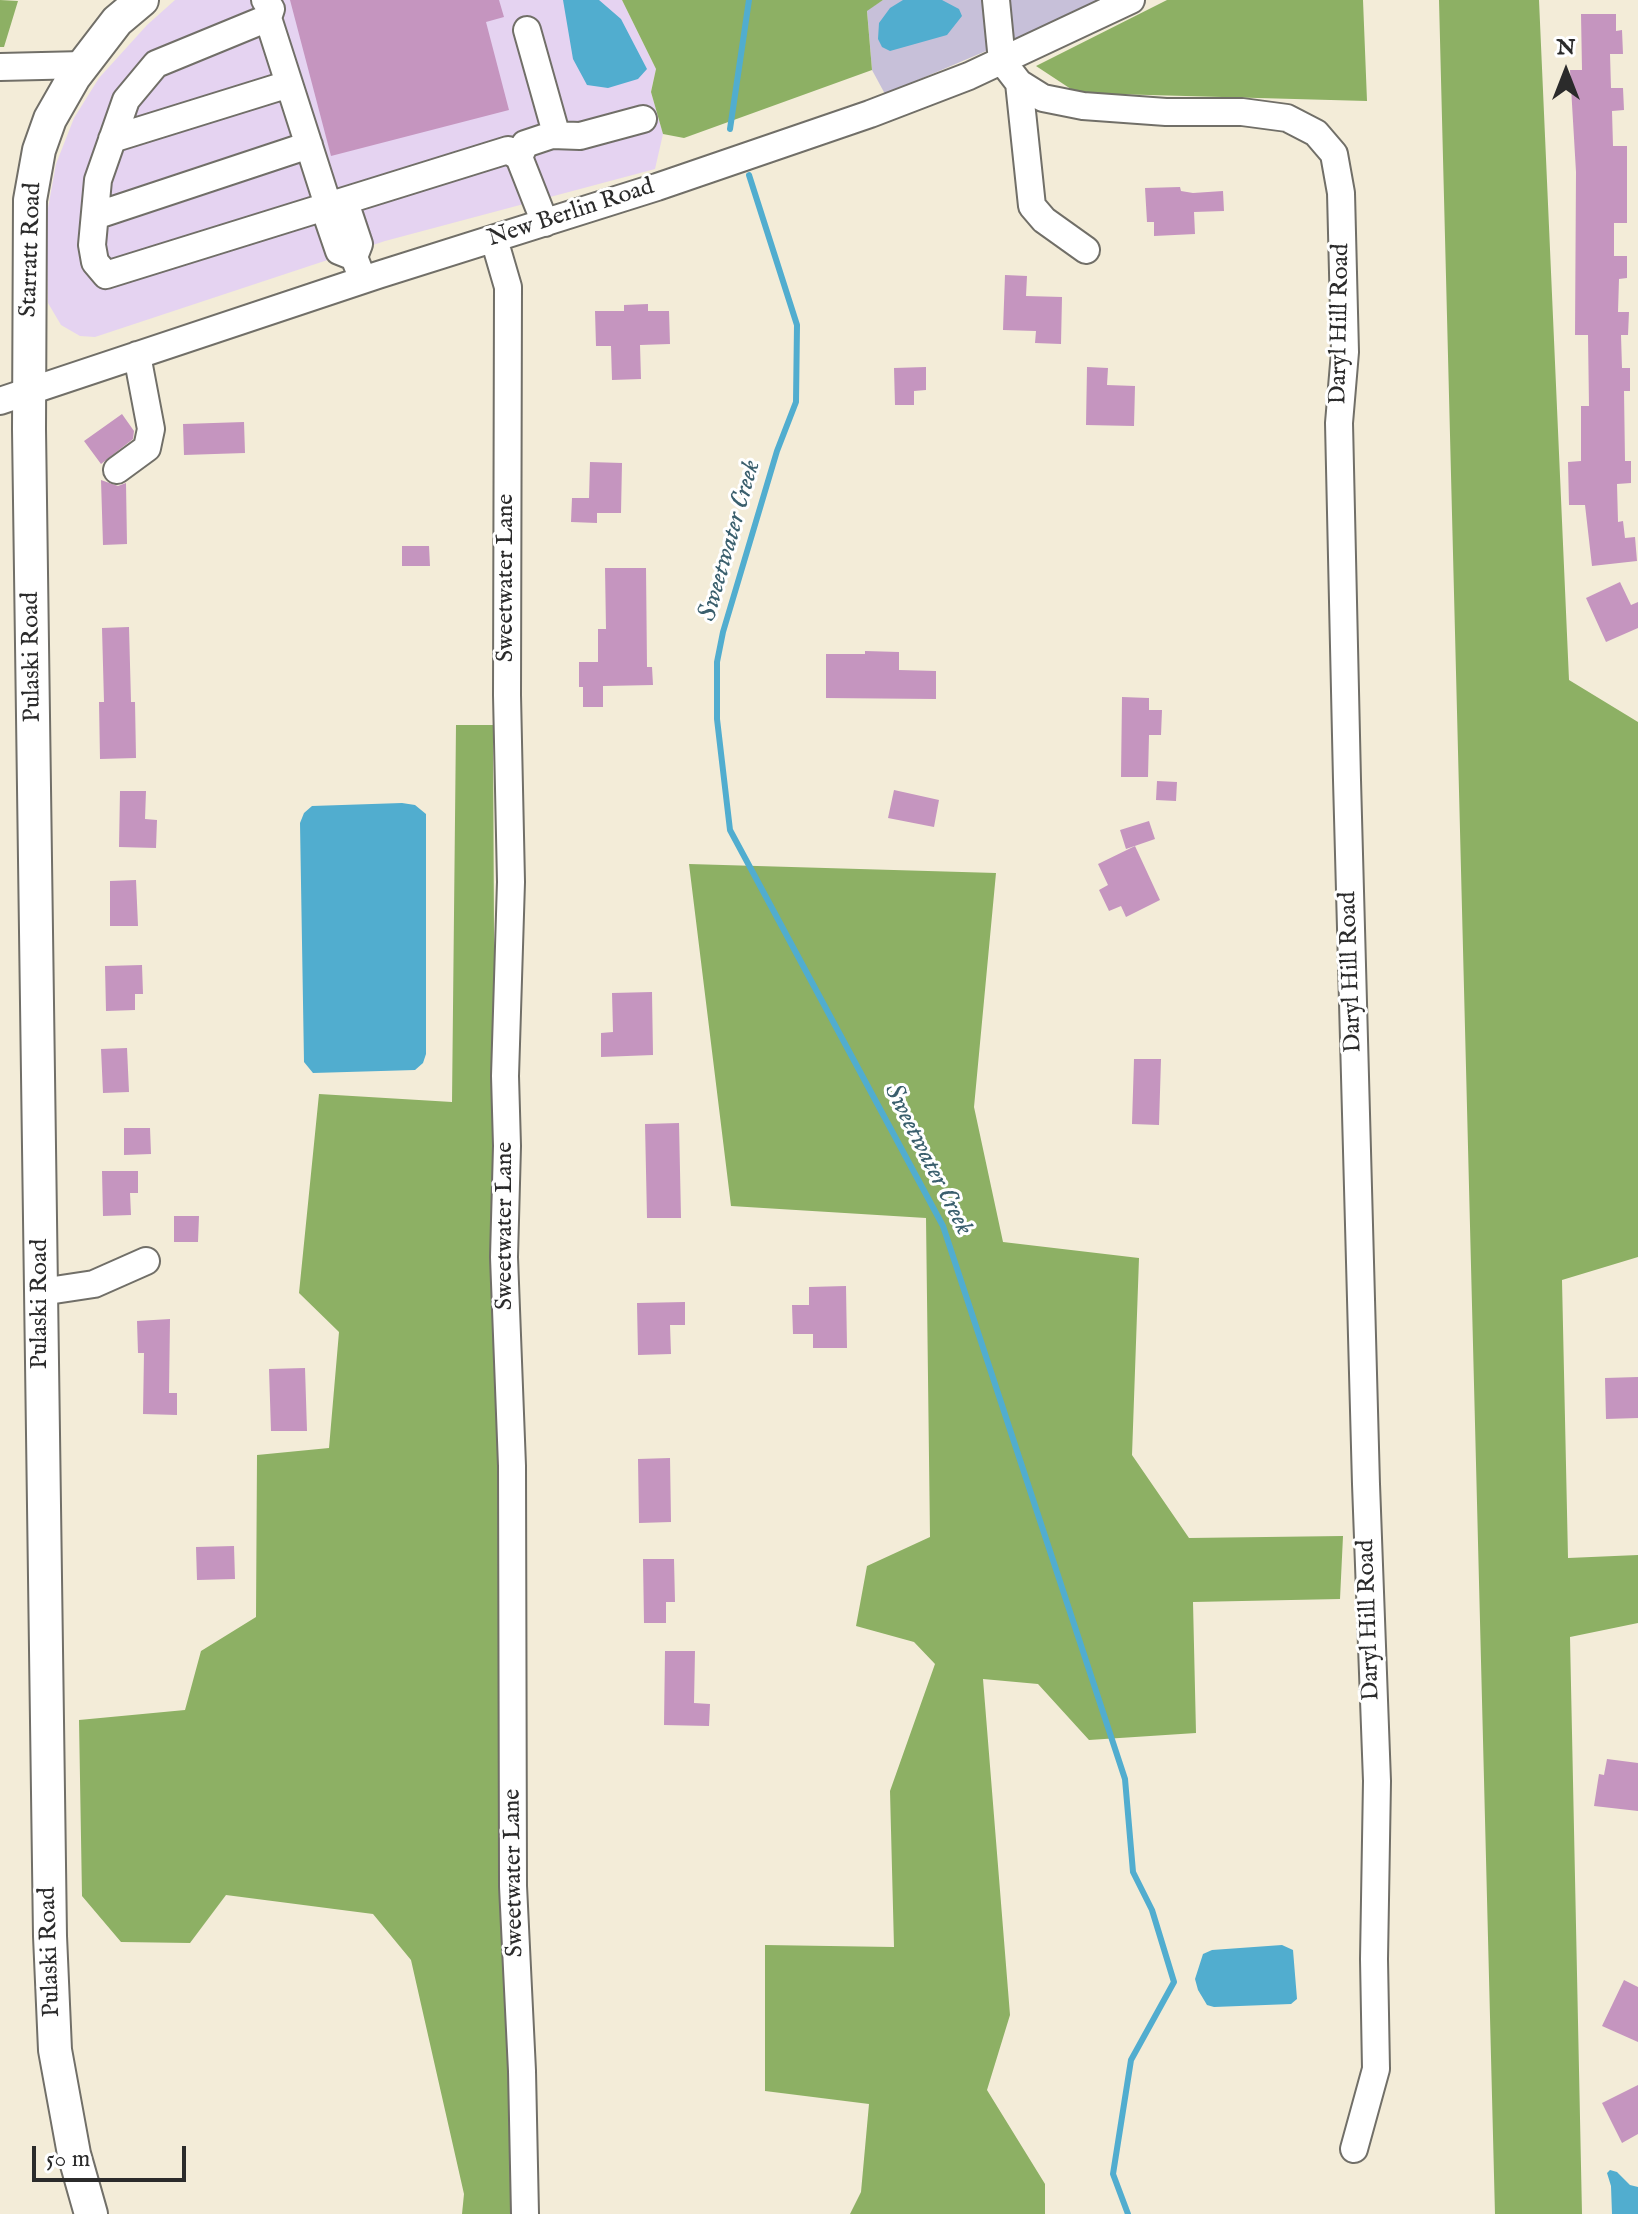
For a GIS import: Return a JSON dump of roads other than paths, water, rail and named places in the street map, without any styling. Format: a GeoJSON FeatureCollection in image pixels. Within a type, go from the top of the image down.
{"type":"FeatureCollection","features":[{"type":"Feature","properties":{"kind":"main road","name":"Starratt Road"},"geometry":{"type":"LineString","coordinates":[[14,396],[30,200],[39,150],[50,119],[84,65],[117,21],[142,0]]}},
{"type":"Feature","properties":{"kind":"main road","name":"Pulaski Road"},"geometry":{"type":"LineString","coordinates":[[14,396],[41,1292],[49,1921],[55,2050],[74,2154],[91,2214]]}},
{"type":"Feature","properties":{"kind":"street"},"geometry":{"type":"LineString","coordinates":[[996,0],[1002,61]]}},
{"type":"Feature","properties":{"kind":"street","name":"New Berlin Road"},"geometry":{"type":"LineString","coordinates":[[14,396],[137,355],[358,269],[494,239],[868,115],[1002,61],[1131,0]]}},
{"type":"Feature","properties":{"kind":"street"},"geometry":{"type":"LineString","coordinates":[[358,269],[359,244],[349,214],[331,204],[266,9],[156,64],[126,100],[98,180],[92,245],[95,262],[106,275],[331,204],[508,150],[519,157],[545,223]]}},
{"type":"Feature","properties":{"kind":"street"},"geometry":{"type":"LineString","coordinates":[[527,30],[554,126],[552,135]]}},
{"type":"Feature","properties":{"kind":"street","name":"Daryl Hill Road"},"geometry":{"type":"LineString","coordinates":[[1002,61],[1019,83],[1043,98],[1083,106],[1166,112],[1242,112],[1287,118],[1316,133],[1334,154],[1341,193],[1345,352],[1339,423],[1346,764],[1377,1781],[1376,2069],[1354,2149]]}},
{"type":"Feature","properties":{"kind":"street"},"geometry":{"type":"LineString","coordinates":[[0,67],[84,65]]}},
{"type":"Feature","properties":{"kind":"street"},"geometry":{"type":"LineString","coordinates":[[1019,83],[1032,206],[1044,220],[1086,250]]}},
{"type":"Feature","properties":{"kind":"street"},"geometry":{"type":"LineString","coordinates":[[112,139],[289,84]]}},
{"type":"Feature","properties":{"kind":"street"},"geometry":{"type":"LineString","coordinates":[[519,157],[525,144],[552,135],[580,136],[643,119]]}},
{"type":"Feature","properties":{"kind":"street"},"geometry":{"type":"LineString","coordinates":[[95,216],[309,145]]}},
{"type":"Feature","properties":{"kind":"street","name":"Sweetwater Lane"},"geometry":{"type":"LineString","coordinates":[[494,239],[508,287],[507,695],[511,882],[504,1257],[512,1466],[513,1886],[525,2214]]}},
{"type":"Feature","properties":{"kind":"street"},"geometry":{"type":"LineString","coordinates":[[117,470],[147,448],[151,429],[137,355]]}},
{"type":"Feature","properties":{"kind":"street"},"geometry":{"type":"LineString","coordinates":[[41,1292],[94,1284],[146,1261]]}},
{"type":"Feature","properties":{"kind":"water"},"geometry":{"type":"Polygon","coordinates":[[[563,0],[599,0],[621,19],[647,69],[638,79],[608,88],[587,85],[573,59],[563,0]]]}},
{"type":"Feature","properties":{"kind":"water"},"geometry":{"type":"Polygon","coordinates":[[[903,0],[942,0],[959,9],[962,16],[947,35],[890,51],[882,47],[878,39],[879,23],[890,8],[903,0]]]}},
{"type":"Feature","properties":{"kind":"water"},"geometry":{"type":"Polygon","coordinates":[[[415,805],[426,814],[426,1054],[423,1063],[415,1070],[313,1073],[304,1062],[300,823],[304,813],[312,806],[415,805]]]}},
{"type":"Feature","properties":{"kind":"water"},"geometry":{"type":"Polygon","coordinates":[[[1282,1945],[1293,1950],[1297,1999],[1291,2004],[1207,2005],[1195,1979],[1203,1954],[1212,1950],[1282,1945]]]}},
{"type":"Feature","properties":{"kind":"water"},"geometry":{"type":"Polygon","coordinates":[[[1610,2170],[1617,2172],[1630,2185],[1638,2187],[1638,2214],[1612,2214],[1607,2173],[1610,2170]]]}},
{"type":"Feature","properties":{"kind":"waterway","name":"Sweetwater Creek"},"geometry":{"type":"LineString","coordinates":[[730,129],[749,0]]}},
{"type":"Feature","properties":{"kind":"waterway","name":"Sweetwater Creek"},"geometry":{"type":"LineString","coordinates":[[749,175],[797,325],[796,402],[777,451],[723,632],[717,662],[717,719],[730,830],[943,1226],[1125,1779],[1133,1872],[1152,1910],[1174,1982],[1131,2060],[1113,2174],[1128,2214]]}}]}
